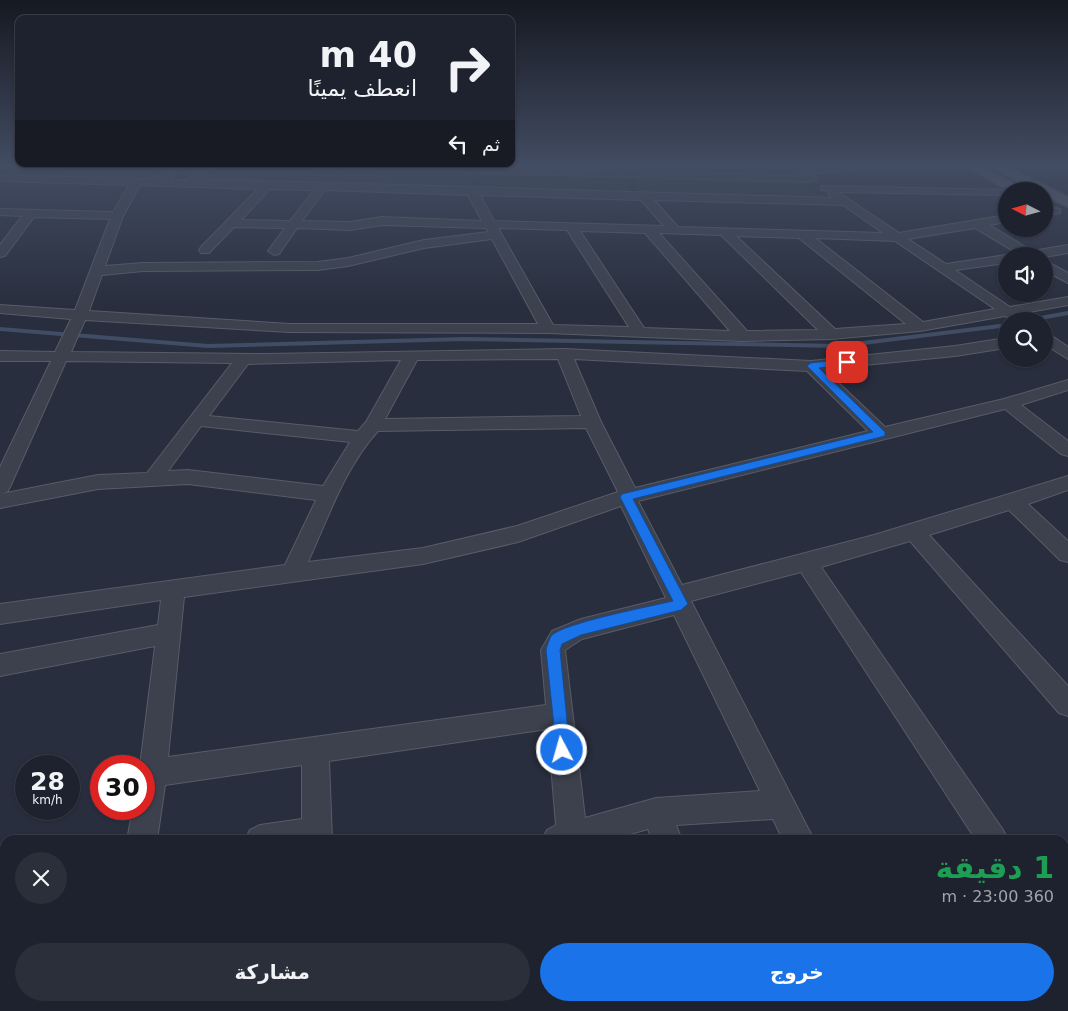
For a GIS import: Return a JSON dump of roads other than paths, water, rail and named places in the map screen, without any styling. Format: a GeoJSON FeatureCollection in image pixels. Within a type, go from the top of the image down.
{"type":"FeatureCollection","features":[{"type":"Feature","properties":{"kind":"street"},"geometry":{"type":"LineString","coordinates":[[6,212],[117,216]]}},
{"type":"Feature","properties":{"kind":"street"},"geometry":{"type":"LineString","coordinates":[[0,487],[80,315],[119,212]]}},
{"type":"Feature","properties":{"kind":"street"},"geometry":{"type":"LineString","coordinates":[[205,250],[241,212]]}},
{"type":"Feature","properties":{"kind":"street"},"geometry":{"type":"LineString","coordinates":[[274,252],[303,212]]}},
{"type":"Feature","properties":{"kind":"street"},"geometry":{"type":"LineString","coordinates":[[367,222],[372,212]]}},
{"type":"Feature","properties":{"kind":"street"},"geometry":{"type":"LineString","coordinates":[[484,212],[548,329]]}},
{"type":"Feature","properties":{"kind":"street"},"geometry":{"type":"LineString","coordinates":[[658,212],[675,231]]}},
{"type":"Feature","properties":{"kind":"street"},"geometry":{"type":"LineString","coordinates":[[861,212],[1008,312]]}},
{"type":"Feature","properties":{"kind":"street"},"geometry":{"type":"LineString","coordinates":[[0,253],[31,213]]}},
{"type":"Feature","properties":{"kind":"street"},"geometry":{"type":"LineString","coordinates":[[231,222],[354,226],[367,222],[494,230],[572,228],[896,237],[998,220]]}},
{"type":"Feature","properties":{"kind":"street"},"geometry":{"type":"LineString","coordinates":[[978,224],[1014,247]]}},
{"type":"Feature","properties":{"kind":"street"},"geometry":{"type":"LineString","coordinates":[[572,228],[640,333]]}},
{"type":"Feature","properties":{"kind":"street"},"geometry":{"type":"LineString","coordinates":[[97,271],[153,267],[318,266],[348,262],[494,230]]}},
{"type":"Feature","properties":{"kind":"street"},"geometry":{"type":"LineString","coordinates":[[649,230],[742,336]]}},
{"type":"Feature","properties":{"kind":"street"},"geometry":{"type":"LineString","coordinates":[[725,232],[831,334]]}},
{"type":"Feature","properties":{"kind":"street"},"geometry":{"type":"LineString","coordinates":[[803,235],[920,327]]}},
{"type":"Feature","properties":{"kind":"street"},"geometry":{"type":"LineString","coordinates":[[1053,252],[1068,249]]}},
{"type":"Feature","properties":{"kind":"street"},"geometry":{"type":"LineString","coordinates":[[943,268],[998,260]]}},
{"type":"Feature","properties":{"kind":"street"},"geometry":{"type":"LineString","coordinates":[[1053,270],[1068,279]]}},
{"type":"Feature","properties":{"kind":"street"},"geometry":{"type":"LineString","coordinates":[[0,309],[197,324],[290,328],[548,329],[742,336],[831,334],[920,327],[1005,310],[1068,301]]}},
{"type":"Feature","properties":{"kind":"street"},"geometry":{"type":"LineString","coordinates":[[1053,344],[1068,354]]}},
{"type":"Feature","properties":{"kind":"street"},"geometry":{"type":"LineString","coordinates":[[0,356],[244,358],[412,354],[564,354],[811,366],[998,345]]}},
{"type":"Feature","properties":{"kind":"street"},"geometry":{"type":"LineString","coordinates":[[292,574],[328,494],[412,354]]}},
{"type":"Feature","properties":{"kind":"street"},"geometry":{"type":"LineString","coordinates":[[564,354],[592,422],[797,835]]}},
{"type":"Feature","properties":{"kind":"street"},"geometry":{"type":"LineString","coordinates":[[152,479],[244,358]]}},
{"type":"Feature","properties":{"kind":"street"},"geometry":{"type":"LineString","coordinates":[[811,366],[881,434]]}},
{"type":"Feature","properties":{"kind":"street"},"geometry":{"type":"LineString","coordinates":[[0,614],[235,580],[423,556],[518,534],[628,496],[1008,403],[1068,385]]}},
{"type":"Feature","properties":{"kind":"street"},"geometry":{"type":"LineString","coordinates":[[1008,403],[1068,450]]}},
{"type":"Feature","properties":{"kind":"street"},"geometry":{"type":"LineString","coordinates":[[195,420],[367,431],[592,422]]}},
{"type":"Feature","properties":{"kind":"street"},"geometry":{"type":"LineString","coordinates":[[0,501],[98,482],[188,477],[328,494]]}},
{"type":"Feature","properties":{"kind":"street"},"geometry":{"type":"LineString","coordinates":[[564,835],[559,715],[553,650],[556,640],[581,629],[914,533],[1068,483]]}},
{"type":"Feature","properties":{"kind":"street"},"geometry":{"type":"LineString","coordinates":[[1013,502],[1068,554]]}},
{"type":"Feature","properties":{"kind":"street"},"geometry":{"type":"LineString","coordinates":[[914,533],[1068,704]]}},
{"type":"Feature","properties":{"kind":"street"},"geometry":{"type":"LineString","coordinates":[[807,564],[989,835]]}},
{"type":"Feature","properties":{"kind":"street"},"geometry":{"type":"LineString","coordinates":[[155,755],[173,590]]}},
{"type":"Feature","properties":{"kind":"street"},"geometry":{"type":"LineString","coordinates":[[0,665],[168,633]]}},
{"type":"Feature","properties":{"kind":"street"},"geometry":{"type":"LineString","coordinates":[[155,773],[315,752],[559,715]]}},
{"type":"Feature","properties":{"kind":"street"},"geometry":{"type":"LineString","coordinates":[[315,752],[316,835]]}},
{"type":"Feature","properties":{"kind":"street"},"geometry":{"type":"LineString","coordinates":[[575,835],[656,812],[781,804]]}},
{"type":"Feature","properties":{"kind":"street"},"geometry":{"type":"LineString","coordinates":[[656,812],[665,835]]}},
{"type":"Feature","properties":{"kind":"street"},"geometry":{"type":"LineString","coordinates":[[143,835],[145,820]]}},
{"type":"Feature","properties":{"kind":"waterway"},"geometry":{"type":"LineString","coordinates":[[1053,316],[1068,313]]}},
{"type":"Feature","properties":{"kind":"waterway"},"geometry":{"type":"LineString","coordinates":[[0,329],[208,346],[464,339],[839,346],[998,326]]}}]}
